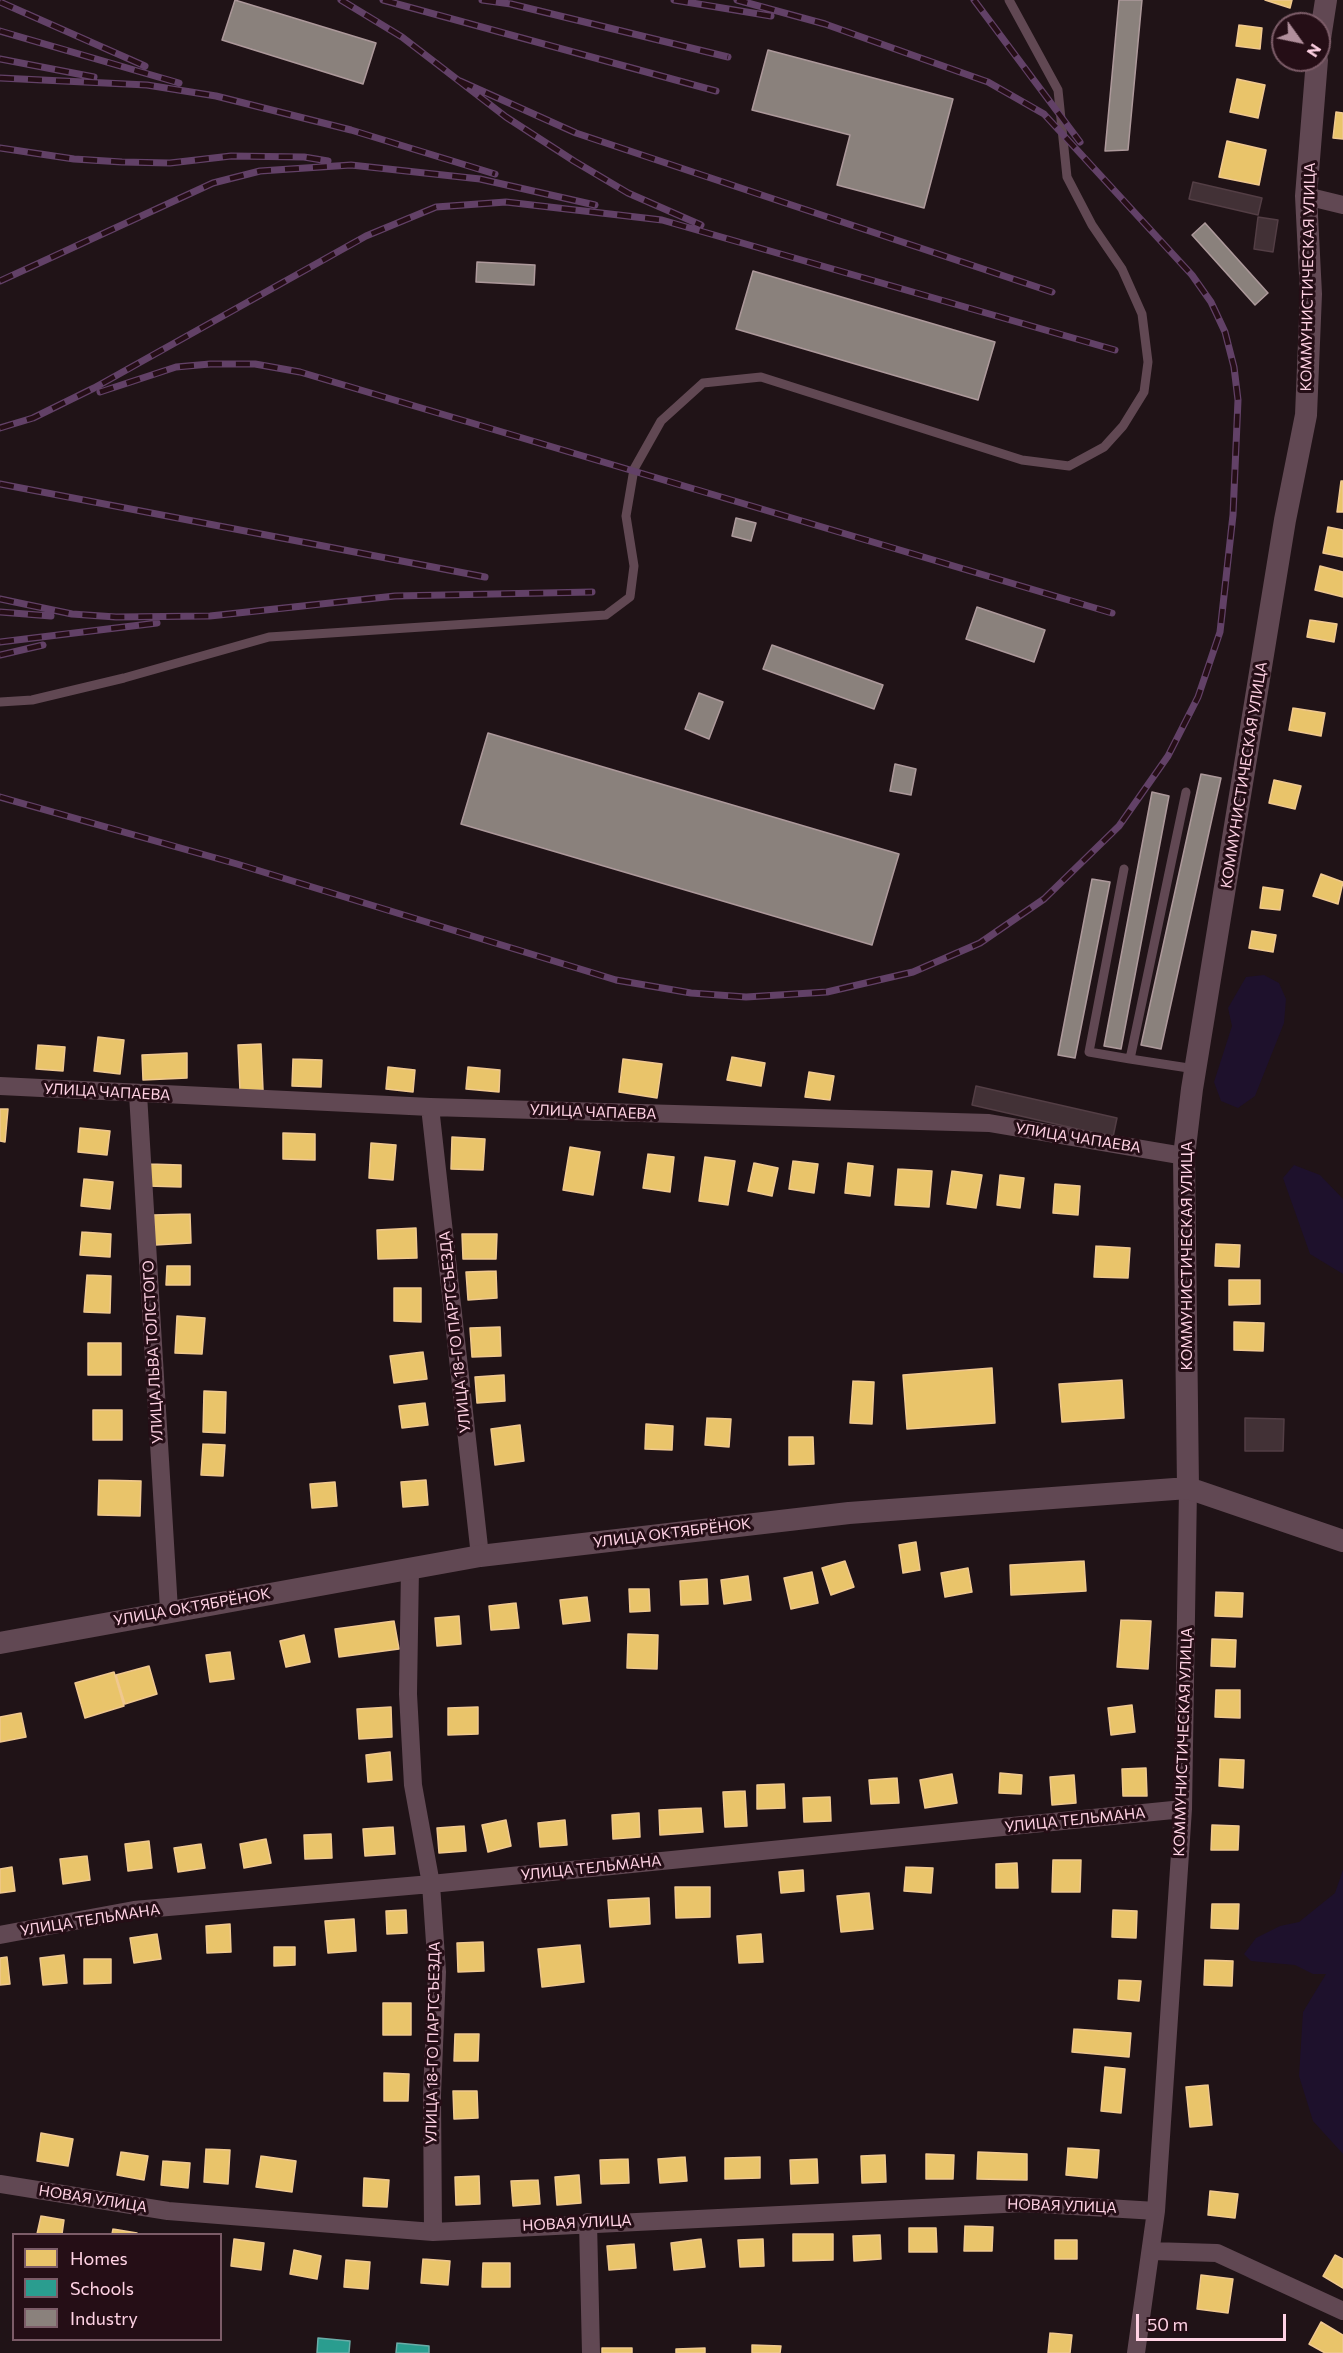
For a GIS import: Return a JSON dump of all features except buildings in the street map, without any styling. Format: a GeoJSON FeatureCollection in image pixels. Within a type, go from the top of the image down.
{"type":"FeatureCollection","features":[{"type":"Feature","properties":{"kind":"street","name":"КОММУНИСТИЧЕСКАЯ УЛИЦА"},"geometry":{"type":"LineString","coordinates":[[1136,2353],[1156,2211],[1183,1809],[1188,1488],[1184,1156],[1195,1069],[1285,520],[1306,415],[1311,294],[1306,196],[1316,72]]}},
{"type":"Feature","properties":{"kind":"street"},"geometry":{"type":"LineString","coordinates":[[1306,196],[1343,205]]}},
{"type":"Feature","properties":{"kind":"street","name":"УЛИЦА ЧАПАЕВА"},"geometry":{"type":"LineString","coordinates":[[0,1086],[430,1107],[989,1123],[1184,1156]]}},
{"type":"Feature","properties":{"kind":"street","name":"УЛИЦА ЛЬВА ТОЛСТОГО"},"geometry":{"type":"LineString","coordinates":[[138,1094],[169,1610]]}},
{"type":"Feature","properties":{"kind":"street","name":"УЛИЦА 18-ГО ПАРТСЪЕЗДА"},"geometry":{"type":"LineString","coordinates":[[430,1107],[480,1556]]}},
{"type":"Feature","properties":{"kind":"street","name":"УЛИЦА ОКТЯБРЁНОК"},"geometry":{"type":"LineString","coordinates":[[0,1643],[169,1610],[480,1556],[849,1512],[1188,1488],[1343,1541]]}},
{"type":"Feature","properties":{"kind":"street","name":"УЛИЦА 18-ГО ПАРТСЪЕЗДА"},"geometry":{"type":"LineString","coordinates":[[410,1568],[408,1694],[413,1785],[431,1884],[437,1972],[432,2095],[433,2232]]}},
{"type":"Feature","properties":{"kind":"street","name":"УЛИЦА ТЕЛЬМАНА"},"geometry":{"type":"LineString","coordinates":[[0,1935],[134,1910],[431,1884],[1183,1809]]}},
{"type":"Feature","properties":{"kind":"street","name":"НОВАЯ УЛИЦА"},"geometry":{"type":"LineString","coordinates":[[0,2184],[168,2211],[433,2232],[588,2222],[1024,2203],[1156,2211]]}},
{"type":"Feature","properties":{"kind":"street"},"geometry":{"type":"LineString","coordinates":[[588,2222],[591,2353]]}},
{"type":"Feature","properties":{"kind":"street"},"geometry":{"type":"LineString","coordinates":[[1152,2251],[1216,2253],[1343,2311]]}},
{"type":"Feature","properties":{"kind":"lane"},"geometry":{"type":"LineString","coordinates":[[0,702],[32,700],[124,678],[269,637],[606,615],[630,597],[634,566],[626,516],[634,469],[661,421],[703,383],[761,376],[1022,460],[1069,466],[1104,447],[1123,426],[1144,392],[1148,362],[1142,314],[1122,269],[1092,225],[1067,177],[1058,90],[1009,0]]}},
{"type":"Feature","properties":{"kind":"lane"},"geometry":{"type":"LineString","coordinates":[[1130,1059],[1186,792]]}},
{"type":"Feature","properties":{"kind":"lane"},"geometry":{"type":"LineString","coordinates":[[1124,869],[1089,1052],[1195,1069]]}},
{"type":"Feature","properties":{"kind":"shaded area"},"geometry":{"type":"Polygon","coordinates":[[[1264,975],[1279,983],[1286,999],[1284,1023],[1255,1096],[1238,1108],[1221,1101],[1214,1082],[1232,1026],[1228,1008],[1246,977],[1264,975]]]}},
{"type":"Feature","properties":{"kind":"shaded area"},"geometry":{"type":"Polygon","coordinates":[[[1294,1165],[1320,1175],[1343,1199],[1343,1274],[1310,1254],[1283,1178],[1294,1165]]]}},
{"type":"Feature","properties":{"kind":"shaded area"},"geometry":{"type":"Polygon","coordinates":[[[1343,1870],[1343,2154],[1313,2121],[1299,2076],[1303,2012],[1326,1974],[1313,1974],[1295,1965],[1251,1961],[1244,1954],[1256,1938],[1280,1926],[1299,1922],[1335,1893],[1343,1870]]]}},
{"type":"Feature","properties":{"kind":"railway"},"geometry":{"type":"LineString","coordinates":[[341,0],[402,37],[506,117],[574,161],[628,193],[701,225]]}},
{"type":"Feature","properties":{"kind":"railway"},"geometry":{"type":"LineString","coordinates":[[383,0],[716,91]]}},
{"type":"Feature","properties":{"kind":"railway"},"geometry":{"type":"LineString","coordinates":[[482,0],[511,4],[728,57]]}},
{"type":"Feature","properties":{"kind":"railway"},"geometry":{"type":"LineString","coordinates":[[674,0],[771,16]]}},
{"type":"Feature","properties":{"kind":"railway"},"geometry":{"type":"LineString","coordinates":[[0,797],[237,864],[616,980],[691,993],[746,997],[827,992],[913,972],[980,943],[1044,899],[1119,826],[1168,756],[1198,697],[1220,632],[1233,515],[1238,400],[1234,367],[1225,332],[1211,302],[1192,275],[1044,114],[988,82],[825,24],[737,0]]}},
{"type":"Feature","properties":{"kind":"railway"},"geometry":{"type":"LineString","coordinates":[[974,0],[1080,142]]}},
{"type":"Feature","properties":{"kind":"railway"},"geometry":{"type":"LineString","coordinates":[[0,2],[145,66]]}},
{"type":"Feature","properties":{"kind":"railway"},"geometry":{"type":"LineString","coordinates":[[0,31],[179,83]]}},
{"type":"Feature","properties":{"kind":"railway"},"geometry":{"type":"LineString","coordinates":[[0,59],[94,77]]}},
{"type":"Feature","properties":{"kind":"railway"},"geometry":{"type":"LineString","coordinates":[[0,78],[147,85],[216,96],[351,130],[495,174]]}},
{"type":"Feature","properties":{"kind":"railway"},"geometry":{"type":"LineString","coordinates":[[460,81],[576,133],[1052,292]]}},
{"type":"Feature","properties":{"kind":"railway"},"geometry":{"type":"LineString","coordinates":[[0,148],[74,159],[122,162],[170,163],[231,156],[304,157],[328,161]]}},
{"type":"Feature","properties":{"kind":"railway"},"geometry":{"type":"LineString","coordinates":[[0,281],[213,183],[260,171],[351,165],[480,179],[595,205]]}},
{"type":"Feature","properties":{"kind":"railway"},"geometry":{"type":"LineString","coordinates":[[0,428],[33,418],[94,388],[366,236],[436,207],[506,202],[662,220],[1115,350]]}},
{"type":"Feature","properties":{"kind":"railway"},"geometry":{"type":"LineString","coordinates":[[100,392],[176,367],[255,364],[300,372],[1112,613]]}},
{"type":"Feature","properties":{"kind":"railway"},"geometry":{"type":"LineString","coordinates":[[0,484],[485,577]]}},
{"type":"Feature","properties":{"kind":"railway"},"geometry":{"type":"LineString","coordinates":[[0,599],[72,614],[116,617],[210,616],[395,596],[592,592]]}},
{"type":"Feature","properties":{"kind":"railway"},"geometry":{"type":"LineString","coordinates":[[0,612],[51,616]]}},
{"type":"Feature","properties":{"kind":"railway"},"geometry":{"type":"LineString","coordinates":[[0,642],[157,623]]}},
{"type":"Feature","properties":{"kind":"railway"},"geometry":{"type":"LineString","coordinates":[[0,655],[43,645]]}}]}
